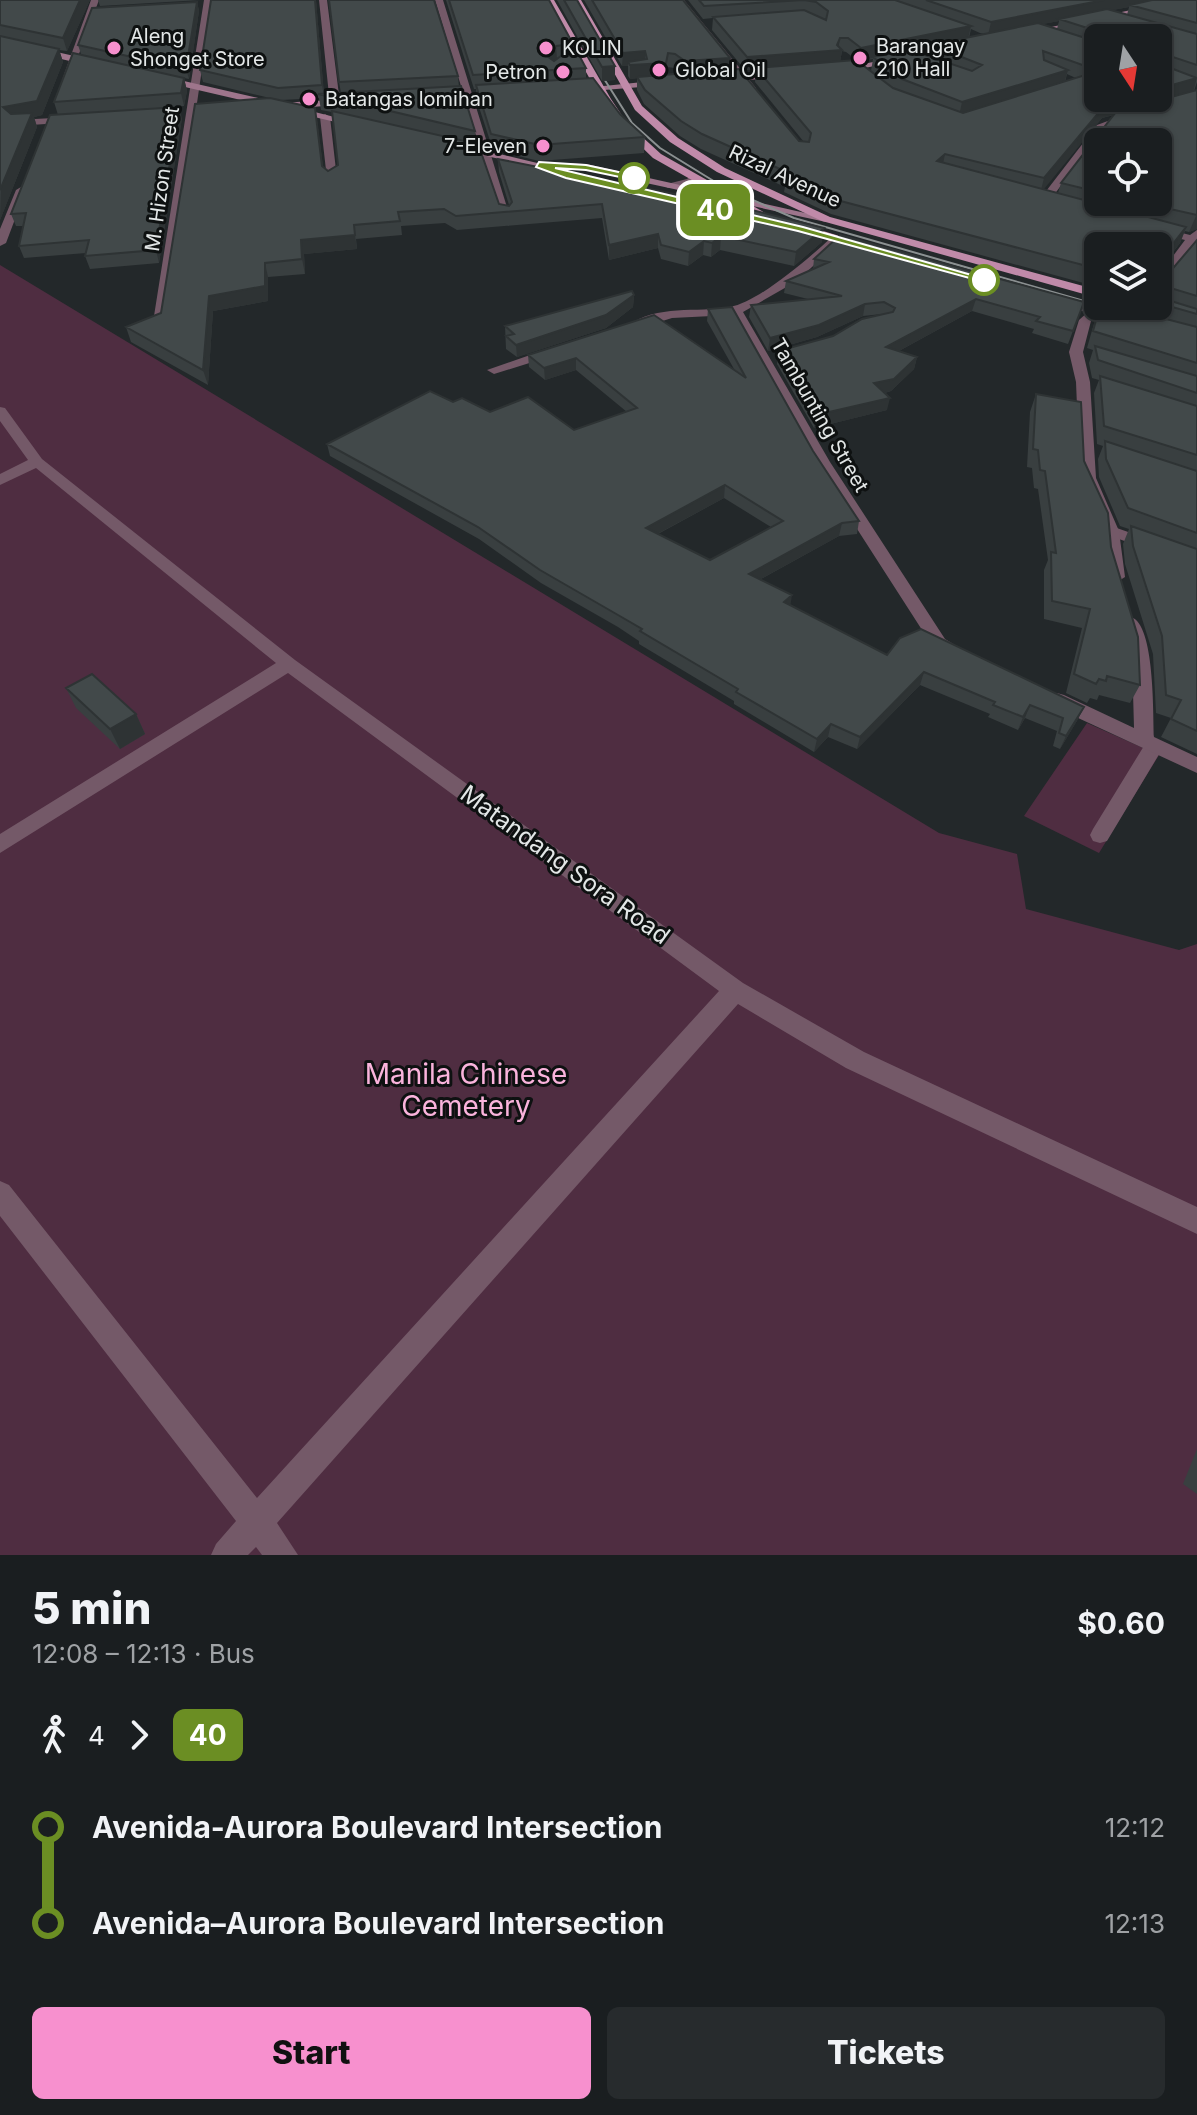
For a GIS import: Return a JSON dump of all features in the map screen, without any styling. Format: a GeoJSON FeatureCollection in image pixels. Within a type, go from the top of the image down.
{"type":"FeatureCollection","features":[{"type":"Feature","properties":{"kind":"main road","name":"Rizal Avenue"},"geometry":{"type":"LineString","coordinates":[[550,0],[624,125],[657,156],[763,216],[877,250]]}},
{"type":"Feature","properties":{"kind":"main road","name":"Rizal Avenue"},"geometry":{"type":"LineString","coordinates":[[577,0],[638,108],[699,157],[826,219],[1084,299]]}},
{"type":"Feature","properties":{"kind":"main road"},"geometry":{"type":"LineString","coordinates":[[1013,37],[1190,0]]}},
{"type":"Feature","properties":{"kind":"main road"},"geometry":{"type":"LineString","coordinates":[[0,42],[102,65]]}},
{"type":"Feature","properties":{"kind":"main road"},"geometry":{"type":"LineString","coordinates":[[828,71],[972,45]]}},
{"type":"Feature","properties":{"kind":"main road"},"geometry":{"type":"LineString","coordinates":[[713,80],[800,74]]}},
{"type":"Feature","properties":{"kind":"main road"},"geometry":{"type":"LineString","coordinates":[[148,76],[369,127]]}},
{"type":"Feature","properties":{"kind":"main road"},"geometry":{"type":"LineString","coordinates":[[563,90],[682,81]]}},
{"type":"Feature","properties":{"kind":"main road"},"geometry":{"type":"LineString","coordinates":[[425,98],[517,93]]}},
{"type":"Feature","properties":{"kind":"main road"},"geometry":{"type":"LineString","coordinates":[[280,106],[354,102]]}},
{"type":"Feature","properties":{"kind":"main road"},"geometry":{"type":"LineString","coordinates":[[443,143],[539,165],[614,187]]}},
{"type":"Feature","properties":{"kind":"main road"},"geometry":{"type":"LineString","coordinates":[[539,165],[586,167],[826,219]]}},
{"type":"Feature","properties":{"kind":"main road"},"geometry":{"type":"LineString","coordinates":[[730,213],[800,229]]}},
{"type":"Feature","properties":{"kind":"main road","name":"Rizal Avenue"},"geometry":{"type":"LineString","coordinates":[[1038,294],[1084,301]]}},
{"type":"Feature","properties":{"kind":"main road","name":"Rizal Avenue"},"geometry":{"type":"LineString","coordinates":[[1133,320],[1139,323]]}},
{"type":"Feature","properties":{"kind":"street"},"geometry":{"type":"LineString","coordinates":[[63,84],[95,0]]}},
{"type":"Feature","properties":{"kind":"street"},"geometry":{"type":"LineString","coordinates":[[323,0],[334,95],[330,103]]}},
{"type":"Feature","properties":{"kind":"street"},"geometry":{"type":"LineString","coordinates":[[439,0],[506,215]]}},
{"type":"Feature","properties":{"kind":"street"},"geometry":{"type":"LineString","coordinates":[[680,0],[758,96]]}},
{"type":"Feature","properties":{"kind":"street"},"geometry":{"type":"LineString","coordinates":[[192,6],[207,3],[222,5]]}},
{"type":"Feature","properties":{"kind":"street","name":"M. Hizon Street"},"geometry":{"type":"LineString","coordinates":[[160,316],[207,3]]}},
{"type":"Feature","properties":{"kind":"street"},"geometry":{"type":"LineString","coordinates":[[90,12],[105,11]]}},
{"type":"Feature","properties":{"kind":"street"},"geometry":{"type":"LineString","coordinates":[[1107,17],[1122,22]]}},
{"type":"Feature","properties":{"kind":"street"},"geometry":{"type":"LineString","coordinates":[[701,25],[714,24]]}},
{"type":"Feature","properties":{"kind":"street"},"geometry":{"type":"LineString","coordinates":[[1037,31],[1062,40]]}},
{"type":"Feature","properties":{"kind":"street"},"geometry":{"type":"LineString","coordinates":[[841,56],[866,76]]}},
{"type":"Feature","properties":{"kind":"street"},"geometry":{"type":"LineString","coordinates":[[910,58],[931,66]]}},
{"type":"Feature","properties":{"kind":"street"},"geometry":{"type":"LineString","coordinates":[[572,64],[587,63]]}},
{"type":"Feature","properties":{"kind":"street"},"geometry":{"type":"LineString","coordinates":[[615,71],[629,70]]}},
{"type":"Feature","properties":{"kind":"street"},"geometry":{"type":"LineString","coordinates":[[235,109],[280,106]]}},
{"type":"Feature","properties":{"kind":"street"},"geometry":{"type":"LineString","coordinates":[[43,135],[54,109]]}},
{"type":"Feature","properties":{"kind":"street"},"geometry":{"type":"LineString","coordinates":[[175,114],[205,112]]}},
{"type":"Feature","properties":{"kind":"street"},"geometry":{"type":"LineString","coordinates":[[1044,201],[1100,127],[1143,112]]}},
{"type":"Feature","properties":{"kind":"street"},"geometry":{"type":"LineString","coordinates":[[325,117],[332,179]]}},
{"type":"Feature","properties":{"kind":"street"},"geometry":{"type":"LineString","coordinates":[[16,123],[80,120]]}},
{"type":"Feature","properties":{"kind":"street"},"geometry":{"type":"LineString","coordinates":[[0,243],[27,176]]}},
{"type":"Feature","properties":{"kind":"street"},"geometry":{"type":"LineString","coordinates":[[668,185],[686,185],[692,182],[693,177]]}},
{"type":"Feature","properties":{"kind":"street"},"geometry":{"type":"LineString","coordinates":[[1029,197],[1059,204]]}},
{"type":"Feature","properties":{"kind":"street"},"geometry":{"type":"LineString","coordinates":[[1147,228],[1195,238],[1172,267]]}},
{"type":"Feature","properties":{"kind":"street"},"geometry":{"type":"LineString","coordinates":[[627,328],[671,314],[736,311],[793,278],[836,239]]}},
{"type":"Feature","properties":{"kind":"street","name":"Tambunting Street"},"geometry":{"type":"LineString","coordinates":[[736,311],[770,358],[822,462],[939,643],[980,662]]}},
{"type":"Feature","properties":{"kind":"street"},"geometry":{"type":"LineString","coordinates":[[1085,320],[1084,354],[1090,385],[1095,450],[1088,478],[1111,531],[1114,565],[1141,655],[1149,744],[1100,835]]}},
{"type":"Feature","properties":{"kind":"street"},"geometry":{"type":"LineString","coordinates":[[494,370],[568,347]]}},
{"type":"Feature","properties":{"kind":"street","name":"Matandang Sora Road"},"geometry":{"type":"LineString","coordinates":[[0,411],[37,462],[289,664],[735,990],[855,1060],[1197,1221]]}},
{"type":"Feature","properties":{"kind":"street"},"geometry":{"type":"LineString","coordinates":[[0,480],[37,462]]}},
{"type":"Feature","properties":{"kind":"street"},"geometry":{"type":"LineString","coordinates":[[1111,531],[1197,562]]}},
{"type":"Feature","properties":{"kind":"street"},"geometry":{"type":"LineString","coordinates":[[0,845],[289,664]]}},
{"type":"Feature","properties":{"kind":"street"},"geometry":{"type":"LineString","coordinates":[[1035,689],[1197,766]]}},
{"type":"Feature","properties":{"kind":"street"},"geometry":{"type":"LineString","coordinates":[[227,1555],[735,990]]}},
{"type":"Feature","properties":{"kind":"street"},"geometry":{"type":"LineString","coordinates":[[0,1194],[282,1555]]}},
{"type":"Feature","properties":{"kind":"green space","name":"Manila Chinese Cemetery"},"geometry":{"type":"Polygon","coordinates":[[[0,265],[939,833],[1017,854],[1026,909],[1179,950],[1197,944],[1197,1555],[0,1555],[0,265]]]}},
{"type":"Feature","properties":{"kind":"green space"},"geometry":{"type":"Polygon","coordinates":[[[1087,723],[1159,755],[1099,853],[1024,816],[1087,723]]]}},
{"type":"Feature","properties":{"kind":"building"},"geometry":{"type":"Polygon","coordinates":[[[0,0],[80,0],[63,38],[0,25],[0,0]]]}},
{"type":"Feature","properties":{"kind":"building"},"geometry":{"type":"Polygon","coordinates":[[[211,0],[315,0],[322,85],[278,88],[200,70],[211,0]]]}},
{"type":"Feature","properties":{"kind":"building"},"geometry":{"type":"Polygon","coordinates":[[[329,0],[434,0],[458,76],[339,82],[329,0]]]}},
{"type":"Feature","properties":{"kind":"building"},"geometry":{"type":"Polygon","coordinates":[[[449,0],[549,0],[573,44],[556,46],[547,56],[554,61],[561,56],[579,55],[586,68],[473,75],[449,0]]]}},
{"type":"Feature","properties":{"kind":"building"},"geometry":{"type":"Polygon","coordinates":[[[564,0],[577,0],[615,66],[602,67],[564,0]]]}},
{"type":"Feature","properties":{"kind":"building"},"geometry":{"type":"Polygon","coordinates":[[[592,0],[683,0],[730,58],[685,61],[668,53],[666,63],[630,65],[628,62],[647,59],[645,51],[623,53],[592,0]]]}},
{"type":"Feature","properties":{"kind":"building"},"geometry":{"type":"Polygon","coordinates":[[[699,0],[804,0],[704,6],[699,0]]]}},
{"type":"Feature","properties":{"kind":"building"},"geometry":{"type":"Polygon","coordinates":[[[804,0],[895,0],[971,26],[861,48],[848,38],[840,38],[837,45],[842,50],[747,57],[713,17],[804,10],[826,20],[828,11],[816,2],[804,0]]]}},
{"type":"Feature","properties":{"kind":"building"},"geometry":{"type":"Polygon","coordinates":[[[926,0],[1104,0],[991,22],[926,0]]]}},
{"type":"Feature","properties":{"kind":"building"},"geometry":{"type":"Polygon","coordinates":[[[1152,0],[1197,0],[1197,23],[1130,5],[1152,0]]]}},
{"type":"Feature","properties":{"kind":"building"},"geometry":{"type":"Polygon","coordinates":[[[197,2],[186,69],[78,45],[92,8],[197,2]]]}},
{"type":"Feature","properties":{"kind":"building"},"geometry":{"type":"Polygon","coordinates":[[[1107,9],[1161,24],[1084,24],[1084,27],[1059,19],[1107,9]]]}},
{"type":"Feature","properties":{"kind":"building"},"geometry":{"type":"Polygon","coordinates":[[[1038,23],[1084,38],[1084,65],[1043,51],[1044,60],[1068,70],[962,102],[902,79],[873,57],[910,50],[972,71],[982,65],[931,45],[1038,23]]]}},
{"type":"Feature","properties":{"kind":"building"},"geometry":{"type":"Polygon","coordinates":[[[1172,27],[1197,34],[1197,65],[1172,57],[1172,27]]]}},
{"type":"Feature","properties":{"kind":"building"},"geometry":{"type":"Polygon","coordinates":[[[0,36],[59,49],[37,101],[3,107],[11,114],[32,113],[0,190],[0,36]]]}},
{"type":"Feature","properties":{"kind":"building"},"geometry":{"type":"Polygon","coordinates":[[[73,53],[184,78],[181,93],[54,102],[73,53]]]}},
{"type":"Feature","properties":{"kind":"building"},"geometry":{"type":"Polygon","coordinates":[[[856,60],[893,88],[963,113],[1084,75],[1084,112],[1099,112],[1044,178],[945,154],[937,161],[1084,200],[1084,216],[1144,216],[1186,227],[1172,245],[1172,232],[1084,232],[1084,265],[833,199],[786,177],[791,174],[702,134],[681,121],[645,90],[637,77],[739,69],[799,141],[809,142],[811,133],[756,68],[856,60]]]}},
{"type":"Feature","properties":{"kind":"building"},"geometry":{"type":"Polygon","coordinates":[[[1172,69],[1197,78],[1172,85],[1172,69]]]}},
{"type":"Feature","properties":{"kind":"building"},"geometry":{"type":"Polygon","coordinates":[[[593,78],[620,114],[645,137],[539,145],[491,134],[476,85],[593,78]]]}},
{"type":"Feature","properties":{"kind":"building"},"geometry":{"type":"Polygon","coordinates":[[[461,86],[475,131],[318,94],[461,86]]]}},
{"type":"Feature","properties":{"kind":"building"},"geometry":{"type":"Polygon","coordinates":[[[1197,90],[1197,215],[1172,209],[1172,128],[1104,128],[1116,112],[1172,112],[1172,97],[1197,90]]]}},
{"type":"Feature","properties":{"kind":"building"},"geometry":{"type":"Polygon","coordinates":[[[270,98],[315,108],[322,166],[328,171],[338,165],[332,111],[478,144],[481,153],[473,153],[482,155],[499,204],[509,206],[512,202],[498,159],[740,207],[824,228],[796,252],[721,236],[712,243],[704,241],[689,252],[661,245],[658,234],[609,245],[602,204],[456,216],[444,209],[398,212],[400,221],[354,225],[355,235],[301,240],[302,259],[265,263],[265,286],[209,296],[203,370],[126,327],[161,313],[195,104],[270,98]]]}},
{"type":"Feature","properties":{"kind":"building"},"geometry":{"type":"Polygon","coordinates":[[[179,107],[156,250],[85,256],[89,240],[19,246],[26,213],[11,214],[50,115],[179,107]]]}},
{"type":"Feature","properties":{"kind":"building"},"geometry":{"type":"Polygon","coordinates":[[[1084,153],[1084,189],[1061,183],[1084,153]]]}},
{"type":"Feature","properties":{"kind":"building"},"geometry":{"type":"Polygon","coordinates":[[[840,235],[1084,302],[1073,331],[1036,321],[1040,317],[976,299],[886,347],[917,357],[894,379],[874,383],[890,398],[816,415],[778,351],[833,336],[862,319],[893,312],[895,308],[884,302],[865,304],[819,325],[770,338],[751,305],[842,296],[786,281],[829,262],[814,259],[840,235]]]}},
{"type":"Feature","properties":{"kind":"building"},"geometry":{"type":"Polygon","coordinates":[[[1197,240],[1197,296],[1172,288],[1172,269],[1197,240]]]}},
{"type":"Feature","properties":{"kind":"building"},"geometry":{"type":"Polygon","coordinates":[[[632,291],[634,295],[606,315],[516,345],[506,336],[514,334],[505,326],[632,291]]]}},
{"type":"Feature","properties":{"kind":"building"},"geometry":{"type":"Polygon","coordinates":[[[1172,301],[1197,309],[1197,314],[1172,307],[1172,301]]]}},
{"type":"Feature","properties":{"kind":"building"},"geometry":{"type":"Polygon","coordinates":[[[732,307],[813,451],[859,521],[842,523],[749,574],[792,595],[784,602],[887,655],[900,638],[921,629],[1084,707],[1066,736],[1059,733],[1063,718],[1030,705],[1023,717],[924,672],[860,737],[831,724],[817,739],[736,692],[738,689],[640,631],[642,629],[540,570],[478,527],[327,444],[430,391],[453,402],[462,398],[490,412],[528,397],[574,430],[637,408],[576,358],[544,368],[528,355],[654,315],[746,378],[708,309],[732,307]],[[725,485],[646,528],[710,560],[783,521],[725,485]]]}},
{"type":"Feature","properties":{"kind":"building"},"geometry":{"type":"Polygon","coordinates":[[[1096,320],[1170,320],[1197,327],[1197,363],[1093,331],[1096,320]]]}},
{"type":"Feature","properties":{"kind":"building"},"geometry":{"type":"Polygon","coordinates":[[[1095,346],[1197,376],[1197,393],[1098,360],[1095,346]]]}},
{"type":"Feature","properties":{"kind":"building"},"geometry":{"type":"Polygon","coordinates":[[[1100,376],[1197,406],[1197,455],[1104,426],[1100,376]]]}},
{"type":"Feature","properties":{"kind":"building"},"geometry":{"type":"Polygon","coordinates":[[[1036,394],[1081,402],[1084,461],[1108,513],[1111,547],[1138,637],[1140,685],[1107,676],[1106,681],[1099,679],[1096,684],[1074,674],[1090,609],[1052,601],[1051,552],[1056,553],[1045,471],[1040,470],[1038,450],[1033,449],[1036,394]]]}},
{"type":"Feature","properties":{"kind":"building"},"geometry":{"type":"Polygon","coordinates":[[[1105,441],[1197,471],[1197,533],[1128,508],[1106,459],[1105,441]]]}},
{"type":"Feature","properties":{"kind":"building"},"geometry":{"type":"Polygon","coordinates":[[[1131,526],[1197,549],[1197,731],[1171,719],[1181,700],[1166,695],[1162,636],[1133,546],[1131,526]]]}},
{"type":"Feature","properties":{"kind":"building"},"geometry":{"type":"Polygon","coordinates":[[[92,674],[136,714],[110,729],[66,688],[92,674]]]}},
{"type":"Feature","properties":{"kind":"tram line"},"geometry":{"type":"LineString","coordinates":[[594,63],[632,123],[660,148],[725,188],[794,218],[1084,301]]}},
{"type":"Feature","properties":{"kind":"bus line","name":"40"},"geometry":{"type":"LineString","coordinates":[[634,178],[586,167],[539,165],[569,176],[800,229],[984,280]]}},
{"type":"Feature","properties":{"kind":"place","name":"Aleng Shonget Store"},"geometry":{"type":"Point","coordinates":[114,48]}},
{"type":"Feature","properties":{"kind":"place","name":"KOLIN"},"geometry":{"type":"Point","coordinates":[546,48]}},
{"type":"Feature","properties":{"kind":"place","name":"Barangay 210 Hall"},"geometry":{"type":"Point","coordinates":[860,58]}},
{"type":"Feature","properties":{"kind":"place","name":"Global Oil"},"geometry":{"type":"Point","coordinates":[659,70]}},
{"type":"Feature","properties":{"kind":"place","name":"Petron"},"geometry":{"type":"Point","coordinates":[563,72]}},
{"type":"Feature","properties":{"kind":"place","name":"Batangas lomihan"},"geometry":{"type":"Point","coordinates":[309,99]}},
{"type":"Feature","properties":{"kind":"place","name":"7-Eleven"},"geometry":{"type":"Point","coordinates":[543,146]}}]}
